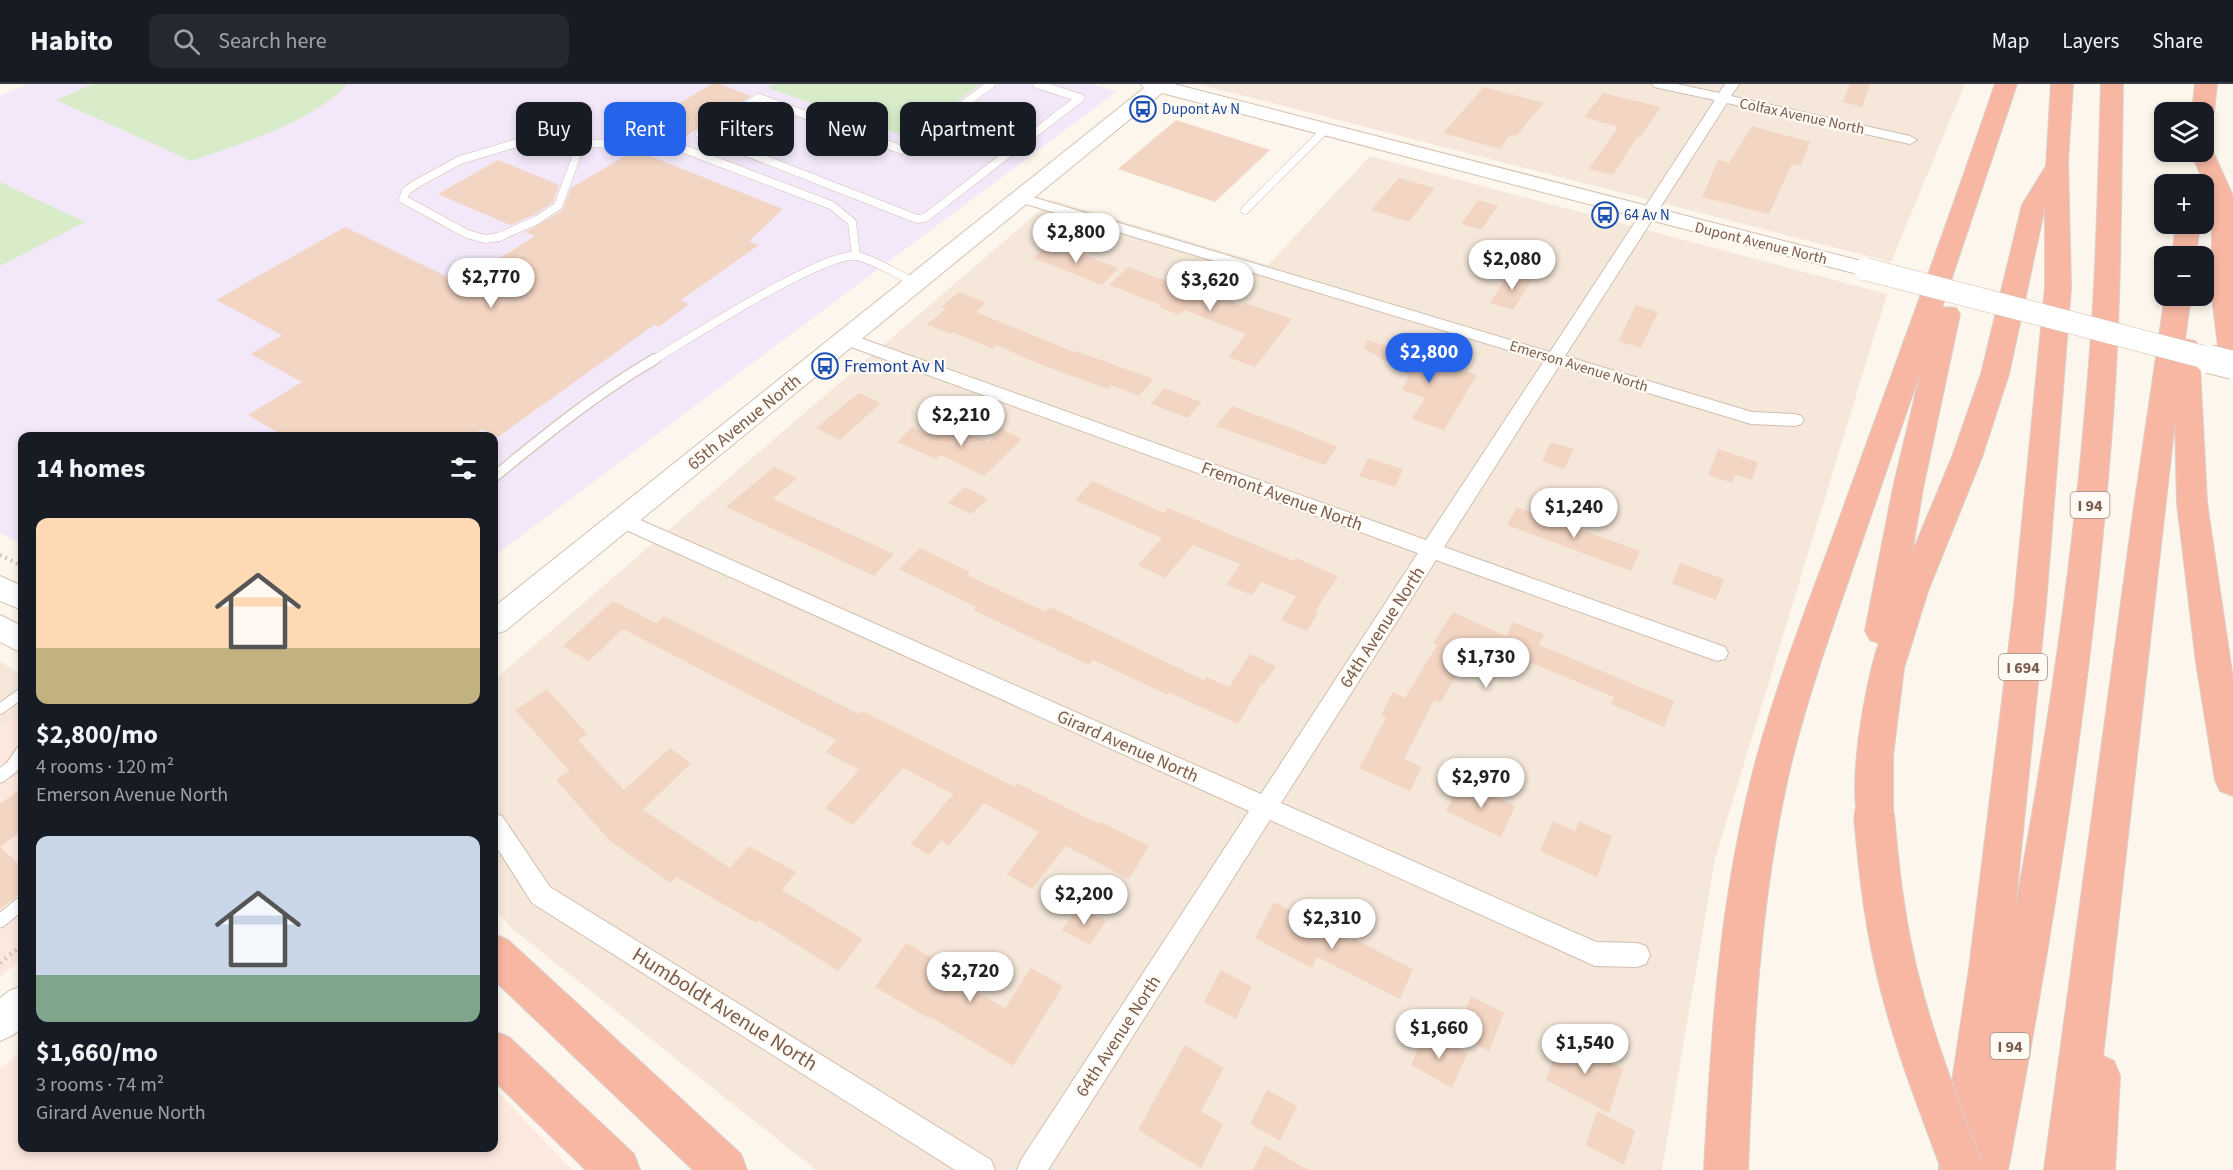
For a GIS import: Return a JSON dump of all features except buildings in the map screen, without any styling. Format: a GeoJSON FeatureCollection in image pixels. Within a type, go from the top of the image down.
{"type":"FeatureCollection","features":[{"type":"Feature","properties":{"kind":"highway"},"geometry":{"type":"LineString","coordinates":[[1726,1170],[1732,1051],[1743,944],[1755,846],[1770,778],[1824,605],[1942,276],[2006,84]]}},
{"type":"Feature","properties":{"kind":"highway","name":"I 694"},"geometry":{"type":"LineString","coordinates":[[1962,1170],[1989,969],[2030,604],[2058,288],[2057,161],[2062,84]]}},
{"type":"Feature","properties":{"kind":"highway","name":"I 94"},"geometry":{"type":"LineString","coordinates":[[1986,1170],[2034,923],[2093,483],[2110,242],[2112,84]]}},
{"type":"Feature","properties":{"kind":"highway"},"geometry":{"type":"LineString","coordinates":[[2204,102],[2206,84]]}},
{"type":"Feature","properties":{"kind":"highway"},"geometry":{"type":"LineString","coordinates":[[1962,1170],[1922,1057],[1897,970],[1879,869],[1874,815],[1875,754],[1877,669],[1901,523],[1921,424],[1986,143]]}},
{"type":"Feature","properties":{"kind":"highway"},"geometry":{"type":"LineString","coordinates":[[1875,754],[1885,678],[1894,642],[1967,457],[1995,375],[2034,206],[2057,161]]}},
{"type":"Feature","properties":{"kind":"highway"},"geometry":{"type":"LineString","coordinates":[[2205,162],[2224,202],[2225,297],[2233,354]]}},
{"type":"Feature","properties":{"kind":"highway"},"geometry":{"type":"LineString","coordinates":[[2066,1170],[2124,727],[2155,450],[2177,306]]}},
{"type":"Feature","properties":{"kind":"highway"},"geometry":{"type":"LineString","coordinates":[[2185,306],[2192,503],[2213,662],[2233,780]]}},
{"type":"Feature","properties":{"kind":"highway"},"geometry":{"type":"LineString","coordinates":[[2093,1170],[2124,727]]}},
{"type":"Feature","properties":{"kind":"highway"},"geometry":{"type":"LineString","coordinates":[[498,957],[725,1170]]}},
{"type":"Feature","properties":{"kind":"highway"},"geometry":{"type":"LineString","coordinates":[[498,1056],[618,1170]]}},
{"type":"Feature","properties":{"kind":"street","name":"Colfax Avenue North"},"geometry":{"type":"LineString","coordinates":[[1659,84],[1727,91],[1910,140]]}},
{"type":"Feature","properties":{"kind":"street","name":"Dupont Avenue North"},"geometry":{"type":"LineString","coordinates":[[1157,85],[2233,365]]}},
{"type":"Feature","properties":{"kind":"street","name":"65th Avenue North"},"geometry":{"type":"LineString","coordinates":[[498,620],[1021,198],[1157,85]]}},
{"type":"Feature","properties":{"kind":"street","name":"64th Avenue North"},"geometry":{"type":"LineString","coordinates":[[1031,1170],[1727,91]]}},
{"type":"Feature","properties":{"kind":"street","name":"Emerson Avenue North"},"geometry":{"type":"LineString","coordinates":[[1021,198],[1751,418],[1795,420]]}},
{"type":"Feature","properties":{"kind":"street","name":"Fremont Avenue North"},"geometry":{"type":"LineString","coordinates":[[846,339],[1717,653]]}},
{"type":"Feature","properties":{"kind":"street","name":"Girard Avenue North"},"geometry":{"type":"LineString","coordinates":[[622,520],[1595,954],[1637,956]]}},
{"type":"Feature","properties":{"kind":"street"},"geometry":{"type":"LineString","coordinates":[[0,587],[18,597]]}},
{"type":"Feature","properties":{"kind":"street"},"geometry":{"type":"LineString","coordinates":[[0,627],[18,638]]}},
{"type":"Feature","properties":{"kind":"street","name":"Humboldt Avenue North"},"geometry":{"type":"LineString","coordinates":[[498,829],[541,895],[981,1170]]}},
{"type":"Feature","properties":{"kind":"lane"},"geometry":{"type":"LineString","coordinates":[[991,84],[902,150],[759,98],[700,134],[917,219],[925,218],[1080,98],[1037,84]]}},
{"type":"Feature","properties":{"kind":"lane"},"geometry":{"type":"LineString","coordinates":[[1245,210],[1325,130]]}},
{"type":"Feature","properties":{"kind":"lane"},"geometry":{"type":"LineString","coordinates":[[518,143],[581,144],[558,206],[537,220],[499,237],[485,238],[467,234],[403,199],[406,191],[416,184],[460,160],[518,143]]}},
{"type":"Feature","properties":{"kind":"lane"},"geometry":{"type":"LineString","coordinates":[[592,144],[671,144],[831,205],[852,222],[856,256]]}},
{"type":"Feature","properties":{"kind":"lane"},"geometry":{"type":"LineString","coordinates":[[498,474],[542,438],[633,372],[800,274],[832,261],[856,256],[916,282]]}},
{"type":"Feature","properties":{"kind":"lane"},"geometry":{"type":"LineString","coordinates":[[0,709],[18,696]]}},
{"type":"Feature","properties":{"kind":"lane"},"geometry":{"type":"LineString","coordinates":[[0,776],[12,767],[18,758]]}},
{"type":"Feature","properties":{"kind":"lane"},"geometry":{"type":"LineString","coordinates":[[0,921],[18,906]]}},
{"type":"Feature","properties":{"kind":"path"},"geometry":{"type":"LineString","coordinates":[[0,555],[18,564]]}},
{"type":"Feature","properties":{"kind":"path"},"geometry":{"type":"LineString","coordinates":[[0,963],[18,948]]}},
{"type":"Feature","properties":{"kind":"shaded area"},"geometry":{"type":"Polygon","coordinates":[[[29,84],[1090,84],[1117,91],[1036,151],[1036,102],[900,102],[900,156],[1030,156],[498,553],[498,432],[18,432],[18,542],[0,533],[0,96],[29,84]]]}},
{"type":"Feature","properties":{"kind":"shaded area"},"geometry":{"type":"Polygon","coordinates":[[[1198,84],[1965,84],[1891,262],[1198,84]]]}},
{"type":"Feature","properties":{"kind":"shaded area"},"geometry":{"type":"Polygon","coordinates":[[[1370,156],[1887,294],[1715,859],[1662,1170],[816,1170],[510,927],[498,913],[498,677],[1052,200],[1268,265],[1370,156]]]}},
{"type":"Feature","properties":{"kind":"shaded area"},"geometry":{"type":"Polygon","coordinates":[[[0,661],[18,673],[18,715],[0,728],[0,661]]]}},
{"type":"Feature","properties":{"kind":"shaded area"},"geometry":{"type":"Polygon","coordinates":[[[18,715],[18,962],[0,977],[0,728],[18,715]]]}},
{"type":"Feature","properties":{"kind":"shaded area"},"geometry":{"type":"Polygon","coordinates":[[[18,1053],[18,1152],[498,1152],[498,1092],[572,1170],[0,1170],[0,1069],[18,1053]]]}},
{"type":"Feature","properties":{"kind":"green space"},"geometry":{"type":"Polygon","coordinates":[[[93,84],[347,84],[317,109],[296,120],[252,140],[191,161],[56,100],[93,84]]]}},
{"type":"Feature","properties":{"kind":"green space"},"geometry":{"type":"Polygon","coordinates":[[[774,84],[981,84],[956,102],[900,102],[900,135],[888,130],[888,102],[808,102],[768,88],[774,84]]]}},
{"type":"Feature","properties":{"kind":"green space"},"geometry":{"type":"Polygon","coordinates":[[[0,182],[85,222],[0,266],[0,182]]]}},
{"type":"Feature","properties":{"kind":"place","name":"Dupont Av N"},"geometry":{"type":"Point","coordinates":[1143,109]}},
{"type":"Feature","properties":{"kind":"place","name":"64 Av N"},"geometry":{"type":"Point","coordinates":[1605,215]}},
{"type":"Feature","properties":{"kind":"place","name":"Fremont Av N"},"geometry":{"type":"Point","coordinates":[825,366]}}]}
